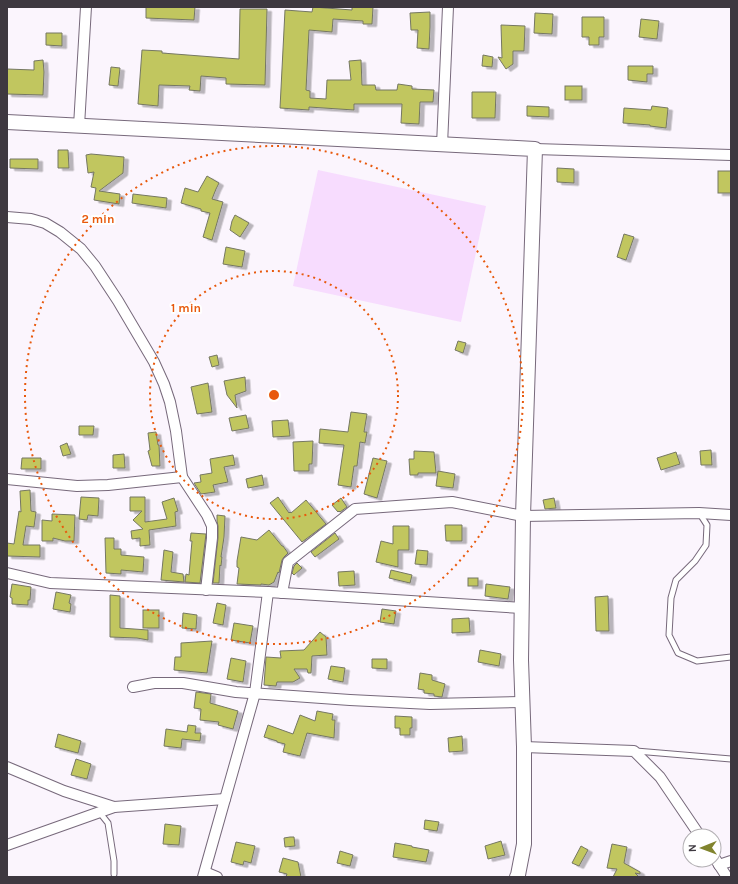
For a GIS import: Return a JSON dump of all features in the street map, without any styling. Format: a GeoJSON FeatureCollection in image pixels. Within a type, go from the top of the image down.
{"type":"FeatureCollection","features":[{"type":"Feature","properties":{"kind":"street"},"geometry":{"type":"LineString","coordinates":[[79,126],[86,7]]}},
{"type":"Feature","properties":{"kind":"street"},"geometry":{"type":"LineString","coordinates":[[442,145],[448,7]]}},
{"type":"Feature","properties":{"kind":"street"},"geometry":{"type":"LineString","coordinates":[[7,122],[442,145],[731,155]]}},
{"type":"Feature","properties":{"kind":"street"},"geometry":{"type":"LineString","coordinates":[[517,877],[524,844],[524,747],[521,660],[523,516],[535,149]]}},
{"type":"Feature","properties":{"kind":"street"},"geometry":{"type":"LineString","coordinates":[[7,217],[31,219],[45,223],[60,232],[81,249],[95,266],[118,301],[154,362],[170,402],[176,431],[182,477],[212,526],[206,590]]}},
{"type":"Feature","properties":{"kind":"street"},"geometry":{"type":"LineString","coordinates":[[7,479],[77,486],[108,485],[182,477]]}},
{"type":"Feature","properties":{"kind":"street"},"geometry":{"type":"LineString","coordinates":[[282,593],[288,562],[355,509],[452,502],[523,516],[699,513],[731,515]]}},
{"type":"Feature","properties":{"kind":"street"},"geometry":{"type":"LineString","coordinates":[[7,573],[50,583],[268,592],[522,608]]}},
{"type":"Feature","properties":{"kind":"street"},"geometry":{"type":"LineString","coordinates":[[217,877],[204,875],[255,693],[268,592]]}},
{"type":"Feature","properties":{"kind":"street"},"geometry":{"type":"LineString","coordinates":[[133,687],[154,683],[183,683],[236,692],[350,700],[430,704],[522,702]]}},
{"type":"Feature","properties":{"kind":"street"},"geometry":{"type":"LineString","coordinates":[[524,747],[634,751],[660,777],[695,828]]}},
{"type":"Feature","properties":{"kind":"street"},"geometry":{"type":"LineString","coordinates":[[7,767],[64,791],[114,808]]}},
{"type":"Feature","properties":{"kind":"street"},"geometry":{"type":"LineString","coordinates":[[7,845],[114,808],[225,799]]}},
{"type":"Feature","properties":{"kind":"street"},"geometry":{"type":"LineString","coordinates":[[721,868],[727,877]]}},
{"type":"Feature","properties":{"kind":"lane"},"geometry":{"type":"LineString","coordinates":[[699,513],[707,525],[706,545],[695,561],[676,580],[671,598],[669,636],[678,653],[697,661],[731,657]]}},
{"type":"Feature","properties":{"kind":"lane"},"geometry":{"type":"LineString","coordinates":[[634,751],[731,759]]}},
{"type":"Feature","properties":{"kind":"lane"},"geometry":{"type":"LineString","coordinates":[[100,813],[108,823],[114,861],[114,874]]}},
{"type":"Feature","properties":{"kind":"shaded area"},"geometry":{"type":"Polygon","coordinates":[[[318,170],[486,206],[461,322],[293,286],[318,170]]]}},
{"type":"Feature","properties":{"kind":"building"},"geometry":{"type":"Polygon","coordinates":[[[146,7],[195,7],[194,20],[146,18],[146,7]]]}},
{"type":"Feature","properties":{"kind":"building"},"geometry":{"type":"Polygon","coordinates":[[[313,7],[352,10],[352,7],[373,7],[372,24],[363,24],[363,21],[333,19],[332,32],[309,30],[306,90],[310,91],[310,98],[326,99],[327,80],[351,80],[349,61],[361,60],[362,85],[375,85],[376,90],[397,90],[398,84],[412,86],[412,89],[434,90],[433,102],[420,102],[419,124],[401,123],[402,104],[354,104],[354,110],[309,107],[309,110],[280,108],[285,10],[312,12],[313,7]]]}},
{"type":"Feature","properties":{"kind":"building"},"geometry":{"type":"Polygon","coordinates":[[[240,9],[267,9],[265,85],[226,84],[226,78],[201,76],[200,91],[189,90],[190,86],[159,85],[158,106],[138,104],[142,50],[239,59],[240,9]]]}},
{"type":"Feature","properties":{"kind":"building"},"geometry":{"type":"Polygon","coordinates":[[[430,12],[429,49],[417,48],[418,30],[411,30],[410,13],[430,12]]]}},
{"type":"Feature","properties":{"kind":"building"},"geometry":{"type":"Polygon","coordinates":[[[535,13],[553,14],[552,34],[534,33],[535,13]]]}},
{"type":"Feature","properties":{"kind":"building"},"geometry":{"type":"Polygon","coordinates":[[[582,17],[604,17],[604,37],[599,37],[599,45],[589,45],[589,37],[582,37],[582,17]]]}},
{"type":"Feature","properties":{"kind":"building"},"geometry":{"type":"Polygon","coordinates":[[[641,19],[659,21],[657,39],[639,37],[641,19]]]}},
{"type":"Feature","properties":{"kind":"building"},"geometry":{"type":"Polygon","coordinates":[[[501,25],[525,26],[524,51],[513,51],[513,64],[506,69],[498,57],[502,58],[501,25]]]}},
{"type":"Feature","properties":{"kind":"building"},"geometry":{"type":"Polygon","coordinates":[[[46,33],[62,33],[62,46],[46,45],[46,33]]]}},
{"type":"Feature","properties":{"kind":"building"},"geometry":{"type":"Polygon","coordinates":[[[483,55],[493,57],[492,67],[482,66],[483,55]]]}},
{"type":"Feature","properties":{"kind":"building"},"geometry":{"type":"Polygon","coordinates":[[[43,60],[43,95],[7,94],[7,69],[34,70],[34,61],[43,60]]]}},
{"type":"Feature","properties":{"kind":"building"},"geometry":{"type":"Polygon","coordinates":[[[628,66],[653,66],[653,74],[647,74],[647,82],[628,80],[628,66]]]}},
{"type":"Feature","properties":{"kind":"building"},"geometry":{"type":"Polygon","coordinates":[[[111,67],[120,68],[118,86],[109,85],[111,67]]]}},
{"type":"Feature","properties":{"kind":"building"},"geometry":{"type":"Polygon","coordinates":[[[565,86],[582,86],[582,100],[565,100],[565,86]]]}},
{"type":"Feature","properties":{"kind":"building"},"geometry":{"type":"Polygon","coordinates":[[[472,92],[496,92],[495,118],[472,118],[472,92]]]}},
{"type":"Feature","properties":{"kind":"building"},"geometry":{"type":"Polygon","coordinates":[[[527,106],[549,107],[549,117],[527,116],[527,106]]]}},
{"type":"Feature","properties":{"kind":"building"},"geometry":{"type":"Polygon","coordinates":[[[652,106],[668,108],[666,128],[623,123],[624,108],[651,110],[652,106]]]}},
{"type":"Feature","properties":{"kind":"building"},"geometry":{"type":"Polygon","coordinates":[[[58,150],[68,150],[69,168],[58,168],[58,150]]]}},
{"type":"Feature","properties":{"kind":"building"},"geometry":{"type":"Polygon","coordinates":[[[91,154],[124,157],[123,173],[99,191],[120,194],[119,204],[94,200],[96,188],[91,187],[94,172],[88,173],[86,155],[91,154]]]}},
{"type":"Feature","properties":{"kind":"building"},"geometry":{"type":"Polygon","coordinates":[[[10,159],[38,159],[38,169],[10,168],[10,159]]]}},
{"type":"Feature","properties":{"kind":"building"},"geometry":{"type":"Polygon","coordinates":[[[557,168],[574,169],[574,183],[557,182],[557,168]]]}},
{"type":"Feature","properties":{"kind":"building"},"geometry":{"type":"Polygon","coordinates":[[[718,171],[731,171],[731,193],[718,193],[718,171]]]}},
{"type":"Feature","properties":{"kind":"building"},"geometry":{"type":"Polygon","coordinates":[[[207,176],[219,183],[212,199],[223,202],[212,240],[203,237],[210,213],[181,203],[185,188],[198,192],[207,176]]]}},
{"type":"Feature","properties":{"kind":"building"},"geometry":{"type":"Polygon","coordinates":[[[133,194],[167,198],[166,208],[132,203],[133,194]]]}},
{"type":"Feature","properties":{"kind":"building"},"geometry":{"type":"Polygon","coordinates":[[[235,215],[249,223],[240,237],[230,230],[235,215]]]}},
{"type":"Feature","properties":{"kind":"building"},"geometry":{"type":"Polygon","coordinates":[[[624,234],[634,237],[626,260],[617,257],[624,234]]]}},
{"type":"Feature","properties":{"kind":"building"},"geometry":{"type":"Polygon","coordinates":[[[226,247],[245,251],[242,267],[223,264],[226,247]]]}},
{"type":"Feature","properties":{"kind":"building"},"geometry":{"type":"Polygon","coordinates":[[[458,341],[466,343],[463,353],[455,350],[458,341]]]}},
{"type":"Feature","properties":{"kind":"building"},"geometry":{"type":"Polygon","coordinates":[[[217,355],[219,365],[212,367],[209,357],[217,355]]]}},
{"type":"Feature","properties":{"kind":"building"},"geometry":{"type":"Polygon","coordinates":[[[245,377],[246,391],[235,395],[237,408],[227,395],[224,381],[245,377]]]}},
{"type":"Feature","properties":{"kind":"building"},"geometry":{"type":"Polygon","coordinates":[[[208,383],[212,412],[197,414],[191,387],[208,383]]]}},
{"type":"Feature","properties":{"kind":"building"},"geometry":{"type":"Polygon","coordinates":[[[351,412],[367,414],[364,432],[367,432],[365,443],[360,442],[357,466],[354,466],[351,487],[338,485],[344,445],[319,443],[320,429],[348,432],[351,412]]]}},
{"type":"Feature","properties":{"kind":"building"},"geometry":{"type":"Polygon","coordinates":[[[246,415],[249,428],[232,431],[229,418],[246,415]]]}},
{"type":"Feature","properties":{"kind":"building"},"geometry":{"type":"Polygon","coordinates":[[[288,420],[290,436],[273,437],[272,421],[288,420]]]}},
{"type":"Feature","properties":{"kind":"building"},"geometry":{"type":"Polygon","coordinates":[[[79,426],[94,426],[93,435],[79,435],[79,426]]]}},
{"type":"Feature","properties":{"kind":"building"},"geometry":{"type":"Polygon","coordinates":[[[156,432],[159,445],[160,466],[152,466],[148,451],[150,450],[148,433],[156,432]]]}},
{"type":"Feature","properties":{"kind":"building"},"geometry":{"type":"Polygon","coordinates":[[[313,441],[312,464],[309,464],[309,471],[294,471],[293,442],[313,441]]]}},
{"type":"Feature","properties":{"kind":"building"},"geometry":{"type":"Polygon","coordinates":[[[67,443],[71,454],[63,456],[60,446],[67,443]]]}},
{"type":"Feature","properties":{"kind":"building"},"geometry":{"type":"Polygon","coordinates":[[[711,450],[712,465],[701,465],[700,451],[711,450]]]}},
{"type":"Feature","properties":{"kind":"building"},"geometry":{"type":"Polygon","coordinates":[[[414,451],[434,452],[436,473],[418,473],[418,475],[410,475],[409,459],[414,459],[414,451]]]}},
{"type":"Feature","properties":{"kind":"building"},"geometry":{"type":"Polygon","coordinates":[[[676,452],[680,464],[661,470],[657,458],[676,452]]]}},
{"type":"Feature","properties":{"kind":"building"},"geometry":{"type":"Polygon","coordinates":[[[124,454],[125,468],[113,468],[113,455],[124,454]]]}},
{"type":"Feature","properties":{"kind":"building"},"geometry":{"type":"Polygon","coordinates":[[[233,455],[235,465],[224,467],[228,482],[213,485],[215,492],[201,494],[194,483],[201,482],[200,475],[212,473],[210,459],[233,455]]]}},
{"type":"Feature","properties":{"kind":"building"},"geometry":{"type":"Polygon","coordinates":[[[22,458],[41,458],[41,469],[21,469],[22,458]]]}},
{"type":"Feature","properties":{"kind":"building"},"geometry":{"type":"Polygon","coordinates":[[[373,458],[387,461],[377,498],[364,494],[373,458]]]}},
{"type":"Feature","properties":{"kind":"building"},"geometry":{"type":"Polygon","coordinates":[[[438,471],[455,474],[453,488],[436,486],[438,471]]]}},
{"type":"Feature","properties":{"kind":"building"},"geometry":{"type":"Polygon","coordinates":[[[262,475],[264,485],[248,488],[246,479],[262,475]]]}},
{"type":"Feature","properties":{"kind":"building"},"geometry":{"type":"Polygon","coordinates":[[[30,490],[31,511],[36,512],[34,527],[26,526],[23,545],[40,545],[40,557],[7,556],[7,543],[14,544],[19,511],[21,512],[20,491],[30,490]]]}},
{"type":"Feature","properties":{"kind":"building"},"geometry":{"type":"Polygon","coordinates":[[[81,497],[99,498],[98,516],[88,515],[87,520],[79,519],[81,497]]]}},
{"type":"Feature","properties":{"kind":"building"},"geometry":{"type":"Polygon","coordinates":[[[130,497],[145,497],[145,522],[167,519],[162,502],[174,498],[178,511],[175,512],[176,526],[149,530],[150,545],[140,546],[140,538],[132,539],[131,531],[143,529],[133,520],[142,511],[130,511],[130,497]]]}},
{"type":"Feature","properties":{"kind":"building"},"geometry":{"type":"Polygon","coordinates":[[[278,497],[289,513],[291,513],[306,500],[326,524],[302,542],[270,503],[278,497]]]}},
{"type":"Feature","properties":{"kind":"building"},"geometry":{"type":"Polygon","coordinates":[[[341,498],[347,507],[338,512],[332,505],[341,498]]]}},
{"type":"Feature","properties":{"kind":"building"},"geometry":{"type":"Polygon","coordinates":[[[554,498],[556,508],[545,509],[543,500],[554,498]]]}},
{"type":"Feature","properties":{"kind":"building"},"geometry":{"type":"Polygon","coordinates":[[[52,514],[75,515],[74,541],[65,541],[53,538],[53,541],[42,541],[42,520],[52,521],[52,514]]]}},
{"type":"Feature","properties":{"kind":"building"},"geometry":{"type":"Polygon","coordinates":[[[217,515],[225,516],[224,537],[219,583],[213,583],[218,538],[217,515]]]}},
{"type":"Feature","properties":{"kind":"building"},"geometry":{"type":"Polygon","coordinates":[[[445,525],[462,525],[462,541],[446,541],[445,525]]]}},
{"type":"Feature","properties":{"kind":"building"},"geometry":{"type":"Polygon","coordinates":[[[393,526],[409,526],[409,550],[398,550],[398,567],[376,562],[381,541],[393,544],[393,526]]]}},
{"type":"Feature","properties":{"kind":"building"},"geometry":{"type":"Polygon","coordinates":[[[269,530],[288,553],[282,560],[279,573],[278,572],[274,582],[269,585],[237,584],[239,568],[237,567],[237,561],[241,537],[257,540],[269,530]]]}},
{"type":"Feature","properties":{"kind":"building"},"geometry":{"type":"Polygon","coordinates":[[[191,533],[206,534],[200,583],[185,582],[186,574],[189,575],[192,541],[190,541],[191,533]]]}},
{"type":"Feature","properties":{"kind":"building"},"geometry":{"type":"Polygon","coordinates":[[[335,533],[339,539],[315,557],[311,552],[335,533]]]}},
{"type":"Feature","properties":{"kind":"building"},"geometry":{"type":"Polygon","coordinates":[[[105,538],[114,538],[114,549],[121,549],[121,555],[144,557],[143,572],[121,570],[121,574],[106,573],[105,538]]]}},
{"type":"Feature","properties":{"kind":"building"},"geometry":{"type":"Polygon","coordinates":[[[164,550],[173,552],[171,572],[183,574],[184,582],[161,580],[164,550]]]}},
{"type":"Feature","properties":{"kind":"building"},"geometry":{"type":"Polygon","coordinates":[[[417,550],[428,551],[427,565],[415,564],[417,550]]]}},
{"type":"Feature","properties":{"kind":"building"},"geometry":{"type":"Polygon","coordinates":[[[297,563],[302,568],[294,575],[292,573],[294,566],[297,563]]]}},
{"type":"Feature","properties":{"kind":"building"},"geometry":{"type":"Polygon","coordinates":[[[391,570],[412,575],[410,583],[389,578],[391,570]]]}},
{"type":"Feature","properties":{"kind":"building"},"geometry":{"type":"Polygon","coordinates":[[[354,571],[355,585],[339,586],[338,572],[354,571]]]}},
{"type":"Feature","properties":{"kind":"building"},"geometry":{"type":"Polygon","coordinates":[[[468,578],[478,578],[478,586],[468,586],[468,578]]]}},
{"type":"Feature","properties":{"kind":"building"},"geometry":{"type":"Polygon","coordinates":[[[12,584],[31,587],[28,605],[12,604],[12,598],[10,597],[12,584]]]}},
{"type":"Feature","properties":{"kind":"building"},"geometry":{"type":"Polygon","coordinates":[[[486,584],[510,587],[508,599],[485,596],[486,584]]]}},
{"type":"Feature","properties":{"kind":"building"},"geometry":{"type":"Polygon","coordinates":[[[56,592],[71,595],[69,603],[71,604],[70,612],[53,609],[56,592]]]}},
{"type":"Feature","properties":{"kind":"building"},"geometry":{"type":"Polygon","coordinates":[[[110,595],[120,596],[120,628],[148,630],[148,640],[110,637],[110,595]]]}},
{"type":"Feature","properties":{"kind":"building"},"geometry":{"type":"Polygon","coordinates":[[[608,596],[609,631],[596,631],[595,597],[608,596]]]}},
{"type":"Feature","properties":{"kind":"building"},"geometry":{"type":"Polygon","coordinates":[[[217,603],[226,605],[223,625],[213,623],[217,603]]]}},
{"type":"Feature","properties":{"kind":"building"},"geometry":{"type":"Polygon","coordinates":[[[382,609],[396,611],[394,624],[380,622],[382,609]]]}},
{"type":"Feature","properties":{"kind":"building"},"geometry":{"type":"Polygon","coordinates":[[[143,610],[159,610],[159,628],[143,628],[143,610]]]}},
{"type":"Feature","properties":{"kind":"building"},"geometry":{"type":"Polygon","coordinates":[[[183,613],[197,615],[196,629],[182,628],[183,613]]]}},
{"type":"Feature","properties":{"kind":"building"},"geometry":{"type":"Polygon","coordinates":[[[469,618],[470,632],[452,633],[452,619],[469,618]]]}},
{"type":"Feature","properties":{"kind":"building"},"geometry":{"type":"Polygon","coordinates":[[[234,623],[253,626],[250,643],[231,640],[234,623]]]}},
{"type":"Feature","properties":{"kind":"building"},"geometry":{"type":"Polygon","coordinates":[[[320,632],[326,637],[327,655],[312,656],[311,673],[308,673],[307,669],[294,669],[300,678],[293,682],[277,682],[276,686],[264,685],[266,657],[281,658],[280,651],[304,650],[320,632]]]}},
{"type":"Feature","properties":{"kind":"building"},"geometry":{"type":"Polygon","coordinates":[[[212,641],[207,673],[174,670],[175,657],[181,657],[181,643],[212,641]]]}},
{"type":"Feature","properties":{"kind":"building"},"geometry":{"type":"Polygon","coordinates":[[[480,650],[501,654],[499,666],[478,662],[480,650]]]}},
{"type":"Feature","properties":{"kind":"building"},"geometry":{"type":"Polygon","coordinates":[[[231,658],[246,661],[243,682],[227,679],[231,658]]]}},
{"type":"Feature","properties":{"kind":"building"},"geometry":{"type":"Polygon","coordinates":[[[372,659],[387,659],[387,669],[372,668],[372,659]]]}},
{"type":"Feature","properties":{"kind":"building"},"geometry":{"type":"Polygon","coordinates":[[[331,666],[345,668],[343,682],[328,679],[331,666]]]}},
{"type":"Feature","properties":{"kind":"building"},"geometry":{"type":"Polygon","coordinates":[[[420,673],[432,675],[432,680],[445,684],[442,697],[424,693],[424,690],[418,689],[420,673]]]}},
{"type":"Feature","properties":{"kind":"building"},"geometry":{"type":"Polygon","coordinates":[[[196,692],[211,694],[210,703],[238,711],[233,729],[218,725],[219,722],[200,720],[201,709],[194,708],[196,692]]]}},
{"type":"Feature","properties":{"kind":"building"},"geometry":{"type":"Polygon","coordinates":[[[317,711],[333,714],[332,720],[335,720],[334,738],[307,733],[300,756],[283,752],[285,744],[264,737],[268,725],[293,734],[300,715],[315,721],[317,711]]]}},
{"type":"Feature","properties":{"kind":"building"},"geometry":{"type":"Polygon","coordinates":[[[395,716],[412,717],[412,728],[410,728],[410,735],[400,735],[400,728],[395,728],[395,716]]]}},
{"type":"Feature","properties":{"kind":"building"},"geometry":{"type":"Polygon","coordinates":[[[188,725],[196,726],[195,733],[201,733],[200,741],[182,739],[181,748],[164,746],[166,729],[187,732],[188,725]]]}},
{"type":"Feature","properties":{"kind":"building"},"geometry":{"type":"Polygon","coordinates":[[[58,734],[81,741],[78,753],[55,747],[58,734]]]}},
{"type":"Feature","properties":{"kind":"building"},"geometry":{"type":"Polygon","coordinates":[[[462,736],[463,751],[449,752],[448,738],[462,736]]]}},
{"type":"Feature","properties":{"kind":"building"},"geometry":{"type":"Polygon","coordinates":[[[76,759],[91,764],[87,779],[71,775],[76,759]]]}},
{"type":"Feature","properties":{"kind":"building"},"geometry":{"type":"Polygon","coordinates":[[[425,820],[439,822],[437,831],[424,829],[425,820]]]}},
{"type":"Feature","properties":{"kind":"building"},"geometry":{"type":"Polygon","coordinates":[[[165,824],[181,826],[179,845],[163,844],[165,824]]]}},
{"type":"Feature","properties":{"kind":"building"},"geometry":{"type":"Polygon","coordinates":[[[294,837],[295,846],[285,847],[284,838],[294,837]]]}},
{"type":"Feature","properties":{"kind":"building"},"geometry":{"type":"Polygon","coordinates":[[[501,841],[505,855],[488,859],[485,846],[501,841]]]}},
{"type":"Feature","properties":{"kind":"building"},"geometry":{"type":"Polygon","coordinates":[[[236,842],[255,846],[251,863],[244,861],[243,865],[231,862],[236,842]]]}},
{"type":"Feature","properties":{"kind":"building"},"geometry":{"type":"Polygon","coordinates":[[[395,843],[429,850],[426,862],[393,857],[395,843]]]}},
{"type":"Feature","properties":{"kind":"building"},"geometry":{"type":"Polygon","coordinates":[[[612,844],[627,847],[624,863],[640,872],[640,874],[635,873],[639,877],[613,877],[617,869],[607,868],[612,844]]]}},
{"type":"Feature","properties":{"kind":"building"},"geometry":{"type":"Polygon","coordinates":[[[581,846],[588,850],[579,866],[572,863],[581,846]]]}},
{"type":"Feature","properties":{"kind":"building"},"geometry":{"type":"Polygon","coordinates":[[[340,851],[353,855],[350,866],[337,863],[340,851]]]}},
{"type":"Feature","properties":{"kind":"building"},"geometry":{"type":"Polygon","coordinates":[[[283,858],[298,862],[301,877],[286,877],[287,874],[279,872],[283,858]]]}}]}
